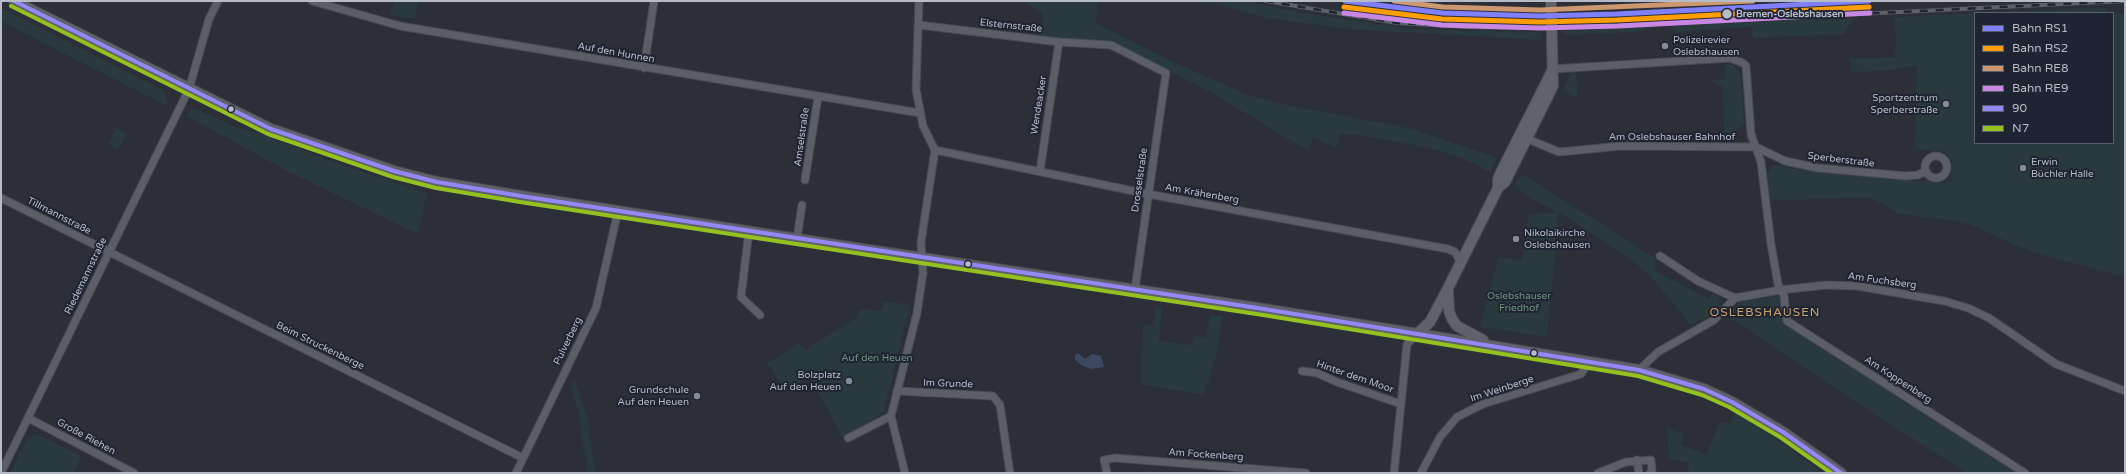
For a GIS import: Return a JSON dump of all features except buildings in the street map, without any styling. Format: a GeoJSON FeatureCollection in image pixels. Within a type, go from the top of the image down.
{"type":"FeatureCollection","features":[{"type":"Feature","properties":{"kind":"main road"},"geometry":{"type":"LineString","coordinates":[[14,1],[271,129],[394,171],[437,182],[618,211],[1418,333],[1639,370],[1704,389],[1732,402],[1783,432],[1841,473]]}},
{"type":"Feature","properties":{"kind":"main road"},"geometry":{"type":"LineString","coordinates":[[1418,333],[1430,322],[1498,188],[1505,182],[1553,69],[1551,1]]}},
{"type":"Feature","properties":{"kind":"main road"},"geometry":{"type":"LineString","coordinates":[[1448,288],[1449,311],[1452,319],[1457,326],[1483,340],[1486,345]]}},
{"type":"Feature","properties":{"kind":"street","name":"Riedemannstraße"},"geometry":{"type":"LineString","coordinates":[[1,473],[189,89],[209,18],[218,1]]}},
{"type":"Feature","properties":{"kind":"street","name":"Auf den Hunnen"},"geometry":{"type":"LineString","coordinates":[[312,1],[400,26],[920,113]]}},
{"type":"Feature","properties":{"kind":"street"},"geometry":{"type":"LineString","coordinates":[[644,68],[654,1]]}},
{"type":"Feature","properties":{"kind":"street"},"geometry":{"type":"LineString","coordinates":[[905,473],[892,416],[897,391],[914,328],[923,273],[920,242],[935,150],[923,126],[916,89],[919,1]]}},
{"type":"Feature","properties":{"kind":"street","name":"Elsternstraße"},"geometry":{"type":"LineString","coordinates":[[918,25],[1118,48],[1166,73]]}},
{"type":"Feature","properties":{"kind":"street","name":"Wendeacker"},"geometry":{"type":"LineString","coordinates":[[1040,171],[1059,42]]}},
{"type":"Feature","properties":{"kind":"street"},"geometry":{"type":"LineString","coordinates":[[1553,69],[1734,59],[1746,66],[1751,134],[1761,162],[1771,244],[1780,290]]}},
{"type":"Feature","properties":{"kind":"street","name":"Drosselstraße"},"geometry":{"type":"LineString","coordinates":[[1134,289],[1166,73]]}},
{"type":"Feature","properties":{"kind":"street","name":"Amselstraße"},"geometry":{"type":"LineString","coordinates":[[805,180],[818,97]]}},
{"type":"Feature","properties":{"kind":"street","name":"Am Oslebshauser Bahnhof"},"geometry":{"type":"LineString","coordinates":[[1524,138],[1558,152],[1628,146],[1756,147]]}},
{"type":"Feature","properties":{"kind":"street","name":"Sperberstraße"},"geometry":{"type":"LineString","coordinates":[[1756,147],[1785,161],[1818,168],[1906,176],[1918,175],[1926,171]]}},
{"type":"Feature","properties":{"kind":"street","name":"Am Krähenberg"},"geometry":{"type":"LineString","coordinates":[[935,150],[1148,194],[1448,250],[1455,252],[1460,261]]}},
{"type":"Feature","properties":{"kind":"street","name":"Tillmannstraße"},"geometry":{"type":"LineString","coordinates":[[1,198],[108,252]]}},
{"type":"Feature","properties":{"kind":"street"},"geometry":{"type":"LineString","coordinates":[[797,238],[802,205]]}},
{"type":"Feature","properties":{"kind":"street","name":"Pulverberg"},"geometry":{"type":"LineString","coordinates":[[516,473],[596,308],[618,211]]}},
{"type":"Feature","properties":{"kind":"street"},"geometry":{"type":"LineString","coordinates":[[748,231],[741,297],[760,315]]}},
{"type":"Feature","properties":{"kind":"street","name":"Beim Struckenberge"},"geometry":{"type":"LineString","coordinates":[[108,252],[523,458]]}},
{"type":"Feature","properties":{"kind":"street"},"geometry":{"type":"LineString","coordinates":[[1639,370],[1658,352],[1714,320],[1735,298],[1698,280],[1660,256]]}},
{"type":"Feature","properties":{"kind":"street","name":"Am Fuchsberg"},"geometry":{"type":"LineString","coordinates":[[1735,298],[1826,284],[1857,286],[1918,296],[1962,307],[1989,318],[2056,364],[2125,391]]}},
{"type":"Feature","properties":{"kind":"street","name":"Am Koppenberg"},"geometry":{"type":"LineString","coordinates":[[1780,290],[1784,296],[1787,321],[2025,473]]}},
{"type":"Feature","properties":{"kind":"street"},"geometry":{"type":"LineString","coordinates":[[1394,473],[1407,344],[1418,333]]}},
{"type":"Feature","properties":{"kind":"street","name":"Im Weinberge"},"geometry":{"type":"LineString","coordinates":[[1421,473],[1440,437],[1457,416],[1483,404],[1581,374],[1589,362]]}},
{"type":"Feature","properties":{"kind":"street","name":"Hinter dem Moor"},"geometry":{"type":"LineString","coordinates":[[1302,371],[1317,373],[1337,382],[1401,404]]}},
{"type":"Feature","properties":{"kind":"street","name":"Im Grunde"},"geometry":{"type":"LineString","coordinates":[[897,391],[993,396],[1000,405],[1010,473]]}},
{"type":"Feature","properties":{"kind":"street"},"geometry":{"type":"LineString","coordinates":[[848,438],[892,416]]}},
{"type":"Feature","properties":{"kind":"street","name":"Große Riehen"},"geometry":{"type":"LineString","coordinates":[[28,418],[134,473]]}},
{"type":"Feature","properties":{"kind":"street","name":"Am Fockenberg"},"geometry":{"type":"LineString","coordinates":[[1107,473],[1104,460],[1115,458],[1306,473]]}},
{"type":"Feature","properties":{"kind":"street"},"geometry":{"type":"LineString","coordinates":[[1598,473],[1608,468],[1637,460],[1651,460],[1652,472],[1650,473]]}},
{"type":"Feature","properties":{"kind":"street"},"geometry":{"type":"LineString","coordinates":[[1637,460],[1639,473]]}},
{"type":"Feature","properties":{"kind":"green space"},"geometry":{"type":"Polygon","coordinates":[[[394,1],[419,1],[415,19],[390,15],[394,1]]]}},
{"type":"Feature","properties":{"kind":"green space"},"geometry":{"type":"Polygon","coordinates":[[[1020,1],[1099,1],[1095,23],[1177,64],[1246,94],[1277,103],[1413,129],[1497,158],[1490,172],[1457,156],[1430,148],[1360,135],[1340,134],[1336,148],[1313,137],[1308,151],[1214,94],[1116,44],[1041,37],[1042,12],[1020,1]]]}},
{"type":"Feature","properties":{"kind":"green space"},"geometry":{"type":"Polygon","coordinates":[[[1205,1],[1244,1],[1303,13],[1411,29],[1541,32],[1541,40],[1350,29],[1266,18],[1205,1]]]}},
{"type":"Feature","properties":{"kind":"green space"},"geometry":{"type":"Polygon","coordinates":[[[1,8],[165,91],[167,106],[1,21],[1,8]]]}},
{"type":"Feature","properties":{"kind":"green space"},"geometry":{"type":"Polygon","coordinates":[[[2106,8],[2108,12],[1997,12],[2106,8]]]}},
{"type":"Feature","properties":{"kind":"green space"},"geometry":{"type":"Polygon","coordinates":[[[1974,13],[1974,144],[2114,144],[2114,14],[2125,14],[2125,277],[2032,252],[1964,222],[1899,214],[1877,201],[1866,197],[1770,201],[1767,175],[1772,166],[1779,165],[1798,170],[1898,180],[1951,183],[1952,162],[1946,153],[1939,150],[1915,149],[1917,66],[1883,71],[1851,72],[1850,59],[1895,57],[1896,40],[1894,17],[1974,13]]]}},
{"type":"Feature","properties":{"kind":"green space"},"geometry":{"type":"Polygon","coordinates":[[[1828,18],[1853,19],[1844,34],[1753,38],[1752,27],[1673,32],[1672,26],[1828,18]]]}},
{"type":"Feature","properties":{"kind":"green space"},"geometry":{"type":"Polygon","coordinates":[[[1646,27],[1647,29],[1639,30],[1639,32],[1565,35],[1561,31],[1646,27]]]}},
{"type":"Feature","properties":{"kind":"green space"},"geometry":{"type":"Polygon","coordinates":[[[1725,64],[1733,65],[1741,75],[1744,123],[1733,133],[1724,134],[1723,87],[1708,80],[1725,79],[1725,64]]]}},
{"type":"Feature","properties":{"kind":"green space"},"geometry":{"type":"Polygon","coordinates":[[[1571,72],[1576,72],[1578,99],[1563,91],[1571,72]]]}},
{"type":"Feature","properties":{"kind":"green space"},"geometry":{"type":"Polygon","coordinates":[[[194,108],[233,126],[267,136],[341,165],[427,193],[418,234],[291,173],[187,116],[190,110],[194,108]]]}},
{"type":"Feature","properties":{"kind":"green space"},"geometry":{"type":"Polygon","coordinates":[[[116,128],[127,133],[118,150],[108,144],[116,128]]]}},
{"type":"Feature","properties":{"kind":"green space","name":"Oslebshauser Friedhof"},"geometry":{"type":"Polygon","coordinates":[[[1522,174],[1655,258],[1655,271],[1709,299],[1713,293],[1717,296],[1720,305],[1714,313],[1706,318],[1690,324],[1650,275],[1625,255],[1559,212],[1547,337],[1480,327],[1499,257],[1522,260],[1529,214],[1558,212],[1543,205],[1514,186],[1522,174]]]}},
{"type":"Feature","properties":{"kind":"green space"},"geometry":{"type":"Polygon","coordinates":[[[1780,296],[1785,323],[2017,473],[1966,473],[1779,351],[1748,328],[1726,317],[1736,305],[1744,301],[1780,296]]]}},
{"type":"Feature","properties":{"kind":"green space","name":"Auf den Heuen"},"geometry":{"type":"Polygon","coordinates":[[[884,302],[910,304],[884,411],[880,416],[842,436],[810,376],[784,391],[771,367],[765,365],[799,342],[806,350],[857,317],[859,309],[881,311],[884,302]]]}},
{"type":"Feature","properties":{"kind":"green space"},"geometry":{"type":"Polygon","coordinates":[[[1155,307],[1162,308],[1159,341],[1192,345],[1194,336],[1206,338],[1210,315],[1223,316],[1215,360],[1204,395],[1141,384],[1143,325],[1153,326],[1155,307]]]}},
{"type":"Feature","properties":{"kind":"green space"},"geometry":{"type":"Polygon","coordinates":[[[574,379],[588,421],[595,473],[588,473],[578,411],[571,385],[574,379]]]}},
{"type":"Feature","properties":{"kind":"green space"},"geometry":{"type":"Polygon","coordinates":[[[1735,413],[1760,426],[1822,473],[1688,473],[1689,462],[1669,459],[1667,428],[1683,434],[1681,445],[1706,455],[1720,422],[1731,423],[1735,413]]]}},
{"type":"Feature","properties":{"kind":"green space"},"geometry":{"type":"Polygon","coordinates":[[[36,434],[82,456],[73,473],[10,473],[27,440],[36,434]]]}},
{"type":"Feature","properties":{"kind":"water"},"geometry":{"type":"Polygon","coordinates":[[[1078,353],[1085,359],[1092,354],[1101,356],[1104,367],[1091,369],[1081,365],[1075,360],[1075,355],[1078,353]]]}},
{"type":"Feature","properties":{"kind":"railway"},"geometry":{"type":"LineString","coordinates":[[1266,1],[1397,23],[1468,27],[1541,28],[1592,27],[2125,1]]}},
{"type":"Feature","properties":{"kind":"rail line","name":"RS1"},"geometry":{"type":"LineString","coordinates":[[1345,1],[1443,13],[1540,16],[1617,14],[1869,1]]}},
{"type":"Feature","properties":{"kind":"rail line","name":"RE8"},"geometry":{"type":"LineString","coordinates":[[1394,1],[1443,7],[1540,10],[1753,1]]}},
{"type":"Feature","properties":{"kind":"rail line","name":"RS2"},"geometry":{"type":"LineString","coordinates":[[1344,7],[1442,19],[1540,22],[1617,20],[1869,7]]}},
{"type":"Feature","properties":{"kind":"rail line","name":"RE9"},"geometry":{"type":"LineString","coordinates":[[1344,13],[1442,25],[1540,28],[1618,26],[1870,13]]}},
{"type":"Feature","properties":{"kind":"transit line","name":"90"},"geometry":{"type":"LineString","coordinates":[[14,1],[271,129],[394,171],[437,182],[521,196],[1264,309],[1639,370],[1704,389],[1732,402],[1783,432],[1841,473]]}},
{"type":"Feature","properties":{"kind":"transit line","name":"N7"},"geometry":{"type":"LineString","coordinates":[[11,6],[268,134],[393,177],[436,188],[520,202],[1263,315],[1638,376],[1702,395],[1729,407],[1780,437],[1831,473]]}},
{"type":"Feature","properties":{"kind":"place","name":"Bremen-Oslebshausen"},"geometry":{"type":"Point","coordinates":[1727,14]}},
{"type":"Feature","properties":{"kind":"place","name":"Polizeirevier Oslebshausen"},"geometry":{"type":"Point","coordinates":[1665,46]}},
{"type":"Feature","properties":{"kind":"place","name":"Sportzentrum Sperberstraße"},"geometry":{"type":"Point","coordinates":[1946,104]}},
{"type":"Feature","properties":{"kind":"place","name":"Erwin Büchler Halle"},"geometry":{"type":"Point","coordinates":[2023,168]}},
{"type":"Feature","properties":{"kind":"place","name":"Nikolaikirche Oslebshausen"},"geometry":{"type":"Point","coordinates":[1516,239]}},
{"type":"Feature","properties":{"kind":"place","name":"Bolzplatz Auf den Heuen"},"geometry":{"type":"Point","coordinates":[849,381]}},
{"type":"Feature","properties":{"kind":"place","name":"Grundschule Auf den Heuen"},"geometry":{"type":"Point","coordinates":[697,396]}},
{"type":"Feature","properties":{"kind":"district","name":"OSLEBSHAUSEN"},"geometry":{"type":"Point","coordinates":[1765,313]}}]}
